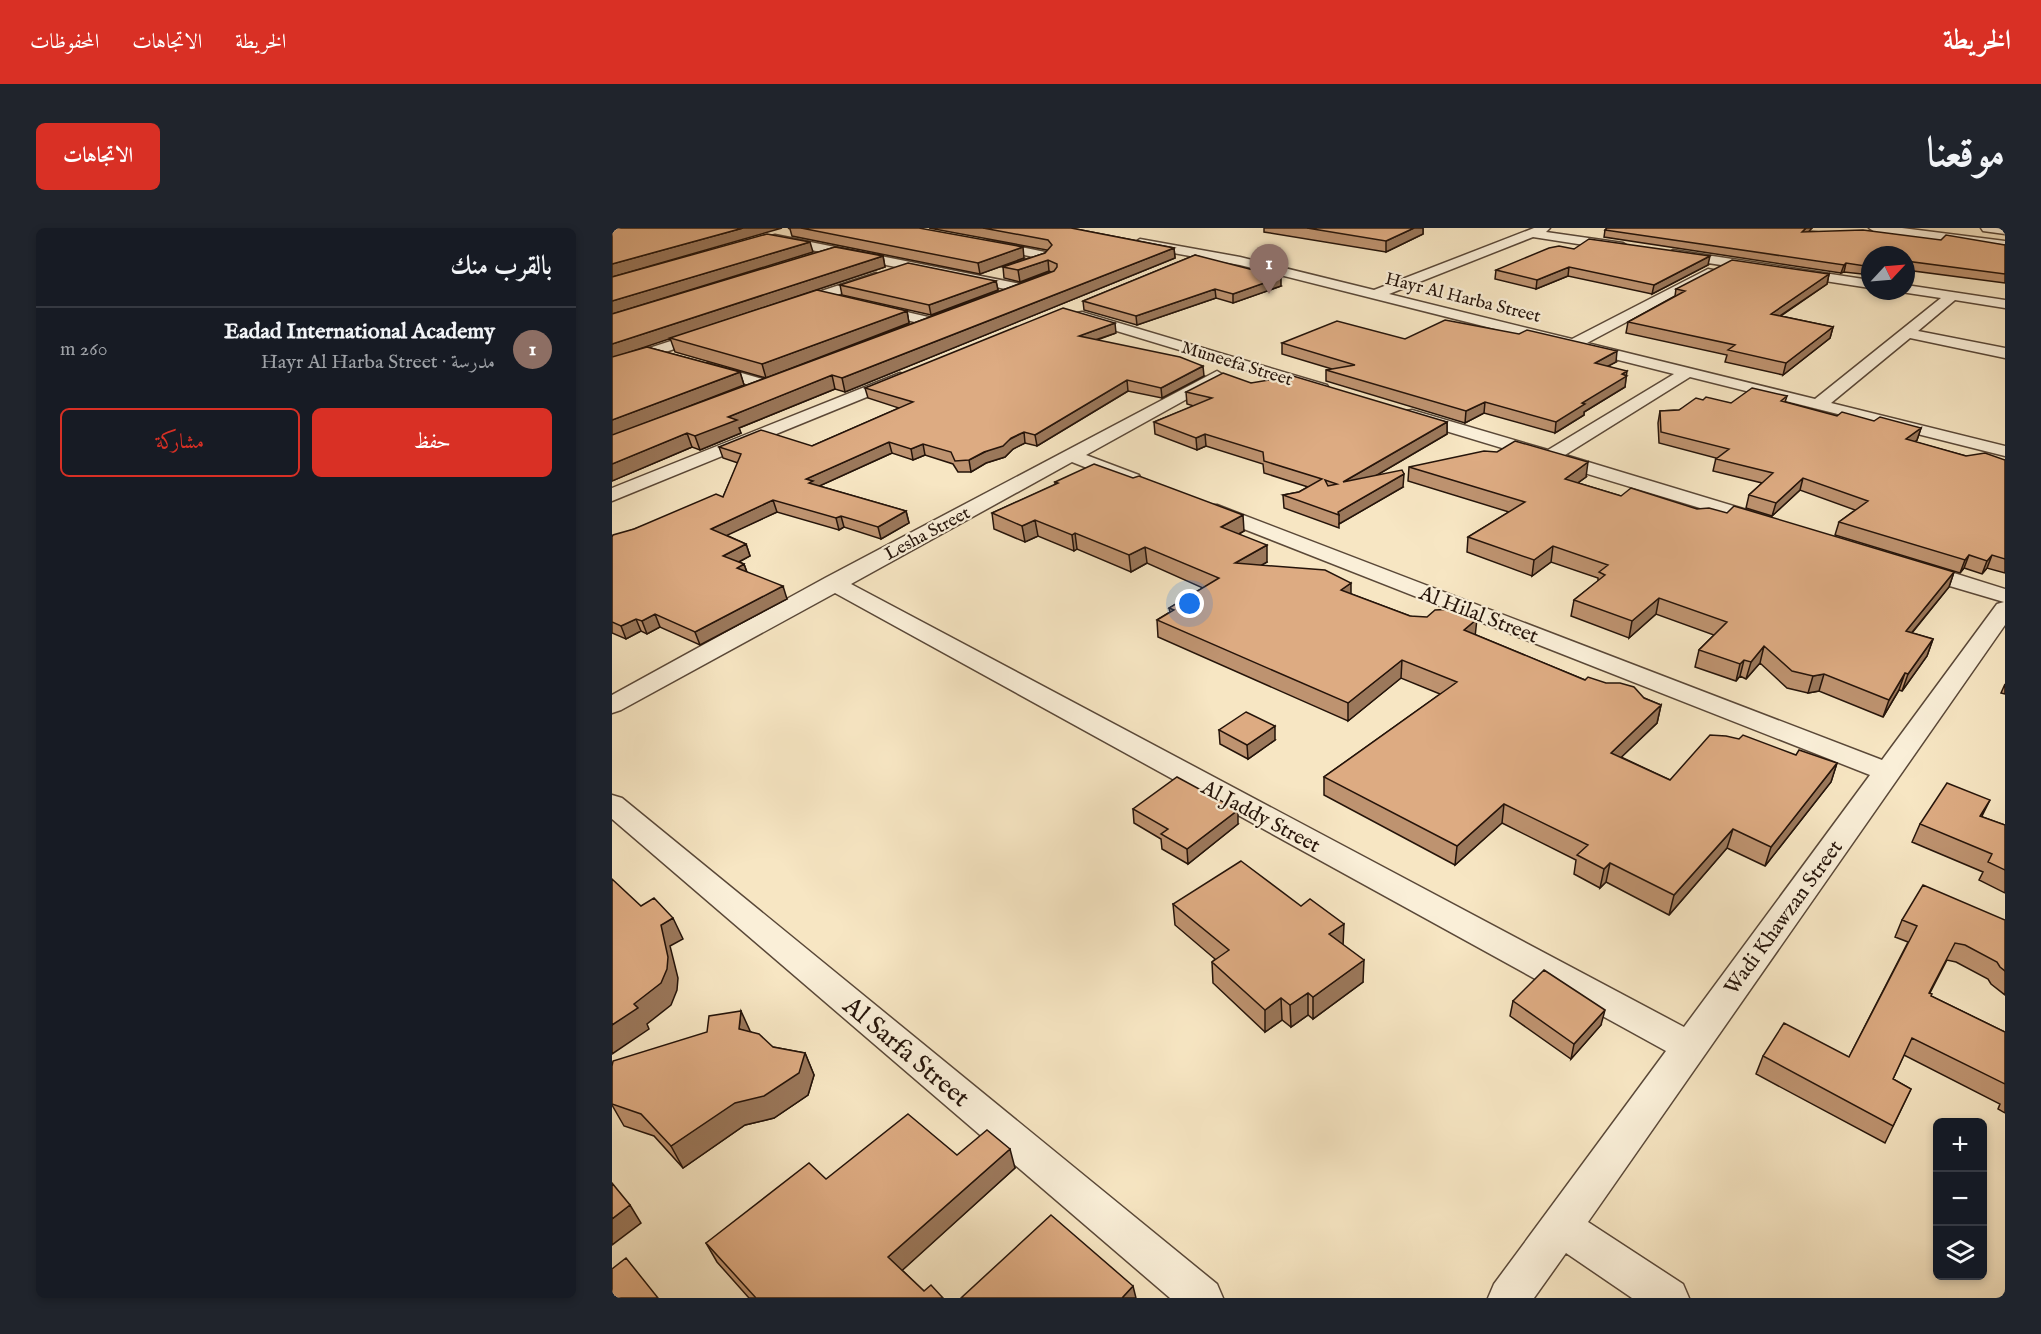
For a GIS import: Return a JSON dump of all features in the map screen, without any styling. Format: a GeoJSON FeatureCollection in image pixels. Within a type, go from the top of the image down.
{"type":"FeatureCollection","features":[{"type":"Feature","properties":{"kind":"street"},"geometry":{"type":"LineString","coordinates":[[1875,228],[2005,245]]}},
{"type":"Feature","properties":{"kind":"street"},"geometry":{"type":"LineString","coordinates":[[1989,228],[2005,230]]}},
{"type":"Feature","properties":{"kind":"street"},"geometry":{"type":"LineString","coordinates":[[1374,295],[1538,230],[1636,249]]}},
{"type":"Feature","properties":{"kind":"street"},"geometry":{"type":"LineString","coordinates":[[796,231],[764,240],[836,251],[1021,288]]}},
{"type":"Feature","properties":{"kind":"street","name":"Hayr Al Harba Street"},"geometry":{"type":"LineString","coordinates":[[1123,240],[1240,261],[2005,451]]}},
{"type":"Feature","properties":{"kind":"street"},"geometry":{"type":"LineString","coordinates":[[981,243],[1045,256],[981,280]]}},
{"type":"Feature","properties":{"kind":"street"},"geometry":{"type":"LineString","coordinates":[[814,258],[836,251]]}},
{"type":"Feature","properties":{"kind":"street"},"geometry":{"type":"LineString","coordinates":[[1659,252],[1861,283]]}},
{"type":"Feature","properties":{"kind":"street"},"geometry":{"type":"LineString","coordinates":[[1170,267],[1203,254]]}},
{"type":"Feature","properties":{"kind":"street"},"geometry":{"type":"LineString","coordinates":[[1573,344],[1728,263]]}},
{"type":"Feature","properties":{"kind":"street"},"geometry":{"type":"LineString","coordinates":[[786,307],[908,266]]}},
{"type":"Feature","properties":{"kind":"street"},"geometry":{"type":"LineString","coordinates":[[999,297],[1040,281]]}},
{"type":"Feature","properties":{"kind":"street"},"geometry":{"type":"LineString","coordinates":[[1915,290],[2005,304]]}},
{"type":"Feature","properties":{"kind":"street"},"geometry":{"type":"LineString","coordinates":[[820,296],[937,320],[910,330]]}},
{"type":"Feature","properties":{"kind":"street"},"geometry":{"type":"LineString","coordinates":[[1818,405],[1952,296]]}},
{"type":"Feature","properties":{"kind":"street","name":"Muneefa Street"},"geometry":{"type":"LineString","coordinates":[[1072,306],[1243,365],[1335,392]]}},
{"type":"Feature","properties":{"kind":"street"},"geometry":{"type":"LineString","coordinates":[[612,365],[719,329]]}},
{"type":"Feature","properties":{"kind":"street"},"geometry":{"type":"LineString","coordinates":[[1909,333],[2005,353]]}},
{"type":"Feature","properties":{"kind":"street"},"geometry":{"type":"LineString","coordinates":[[651,352],[674,358]]}},
{"type":"Feature","properties":{"kind":"street"},"geometry":{"type":"LineString","coordinates":[[698,365],[766,385]]}},
{"type":"Feature","properties":{"kind":"street","name":"Lesha Street"},"geometry":{"type":"LineString","coordinates":[[612,705],[833,583],[1243,365]]}},
{"type":"Feature","properties":{"kind":"street"},"geometry":{"type":"LineString","coordinates":[[1551,456],[1686,373]]}},
{"type":"Feature","properties":{"kind":"street"},"geometry":{"type":"LineString","coordinates":[[855,379],[908,374]]}},
{"type":"Feature","properties":{"kind":"street"},"geometry":{"type":"LineString","coordinates":[[745,393],[785,378]]}},
{"type":"Feature","properties":{"kind":"street"},"geometry":{"type":"LineString","coordinates":[[612,495],[878,378]]}},
{"type":"Feature","properties":{"kind":"street"},"geometry":{"type":"LineString","coordinates":[[1392,409],[1778,526]]}},
{"type":"Feature","properties":{"kind":"street"},"geometry":{"type":"LineString","coordinates":[[1071,455],[1150,486]]}},
{"type":"Feature","properties":{"kind":"street","name":"Al Hilal Street"},"geometry":{"type":"LineString","coordinates":[[1194,503],[1887,772]]}},
{"type":"Feature","properties":{"kind":"street"},"geometry":{"type":"LineString","coordinates":[[1903,565],[2005,596]]}},
{"type":"Feature","properties":{"kind":"street","name":"Al Jaddy Street"},"geometry":{"type":"LineString","coordinates":[[833,583],[1690,1047]]}},
{"type":"Feature","properties":{"kind":"street","name":"Wadi Khawzan Street"},"geometry":{"type":"LineString","coordinates":[[1509,1298],[2005,609]]}},
{"type":"Feature","properties":{"kind":"street","name":"Al Sarfa Street"},"geometry":{"type":"LineString","coordinates":[[612,804],[1202,1298]]}},
{"type":"Feature","properties":{"kind":"street"},"geometry":{"type":"LineString","coordinates":[[1560,1226],[1668,1298]]}},
{"type":"Feature","properties":{"kind":"building"},"geometry":{"type":"Polygon","coordinates":[[[612,228],[743,228],[612,264],[612,228]]]}},
{"type":"Feature","properties":{"kind":"building"},"geometry":{"type":"Polygon","coordinates":[[[801,228],[919,228],[1023,247],[978,263],[801,228]]]}},
{"type":"Feature","properties":{"kind":"building"},"geometry":{"type":"Polygon","coordinates":[[[983,228],[1071,228],[1174,248],[842,378],[832,375],[728,417],[737,420],[695,436],[687,433],[612,464],[612,435],[1054,271],[1057,267],[1057,264],[1048,260],[1018,270],[1003,267],[1045,253],[1052,245],[1048,240],[983,228]]]}},
{"type":"Feature","properties":{"kind":"building"},"geometry":{"type":"Polygon","coordinates":[[[1307,228],[1414,228],[1386,241],[1307,228]]]}},
{"type":"Feature","properties":{"kind":"building"},"geometry":{"type":"Polygon","coordinates":[[[1607,228],[1806,228],[1802,232],[1863,230],[1941,240],[1946,235],[2005,245],[2005,274],[1915,262],[1915,246],[1861,246],[1861,265],[1846,263],[1844,265],[1605,230],[1607,228]]]}},
{"type":"Feature","properties":{"kind":"building"},"geometry":{"type":"Polygon","coordinates":[[[767,234],[810,242],[612,301],[612,277],[767,234]]]}},
{"type":"Feature","properties":{"kind":"building"},"geometry":{"type":"Polygon","coordinates":[[[1589,239],[1710,256],[1654,285],[1569,267],[1537,280],[1496,270],[1549,248],[1559,246],[1574,249],[1589,239]]]}},
{"type":"Feature","properties":{"kind":"building"},"geometry":{"type":"Polygon","coordinates":[[[835,247],[883,256],[612,344],[612,314],[835,247]]]}},
{"type":"Feature","properties":{"kind":"building"},"geometry":{"type":"Polygon","coordinates":[[[1195,255],[1281,277],[1233,294],[1215,289],[1136,316],[1083,301],[1195,255]]]}},
{"type":"Feature","properties":{"kind":"building"},"geometry":{"type":"Polygon","coordinates":[[[1732,260],[1829,274],[1771,314],[1833,327],[1786,363],[1728,350],[1735,345],[1628,322],[1685,291],[1676,289],[1732,260]]]}},
{"type":"Feature","properties":{"kind":"building"},"geometry":{"type":"Polygon","coordinates":[[[908,263],[996,281],[929,305],[840,285],[908,263]]]}},
{"type":"Feature","properties":{"kind":"building"},"geometry":{"type":"Polygon","coordinates":[[[817,290],[907,311],[762,364],[670,338],[817,290]]]}},
{"type":"Feature","properties":{"kind":"building"},"geometry":{"type":"Polygon","coordinates":[[[1063,308],[1115,323],[1079,336],[1180,357],[1203,366],[1161,388],[1127,380],[1035,435],[1024,432],[1011,438],[1003,446],[969,460],[955,461],[951,452],[923,444],[911,449],[889,442],[806,479],[813,481],[809,483],[906,511],[878,527],[773,500],[711,529],[746,544],[723,556],[744,564],[737,568],[783,586],[695,632],[655,614],[642,621],[636,619],[621,626],[612,622],[613,535],[634,529],[716,494],[723,497],[741,454],[719,447],[761,430],[812,446],[913,402],[865,388],[1063,308]]]}},
{"type":"Feature","properties":{"kind":"building"},"geometry":{"type":"Polygon","coordinates":[[[1445,320],[1519,334],[1527,330],[1617,351],[1595,363],[1627,371],[1622,374],[1627,376],[1582,403],[1585,404],[1556,422],[1485,402],[1466,411],[1326,370],[1355,365],[1282,343],[1337,321],[1405,339],[1445,320]]]}},
{"type":"Feature","properties":{"kind":"building"},"geometry":{"type":"Polygon","coordinates":[[[647,347],[740,372],[612,420],[612,357],[647,347]]]}},
{"type":"Feature","properties":{"kind":"building"},"geometry":{"type":"Polygon","coordinates":[[[1223,373],[1251,383],[1293,376],[1447,422],[1343,482],[1402,470],[1404,474],[1338,512],[1339,515],[1283,495],[1299,492],[1322,479],[1264,461],[1263,452],[1205,434],[1196,438],[1154,422],[1212,398],[1186,392],[1223,373]],[[1325,480],[1328,486],[1337,484],[1325,480]]]}},
{"type":"Feature","properties":{"kind":"building"},"geometry":{"type":"Polygon","coordinates":[[[1752,388],[1787,396],[1781,401],[1837,416],[1842,412],[1874,421],[1880,417],[1921,428],[1906,439],[1966,456],[1985,453],[2005,460],[2005,559],[1992,555],[1987,561],[1969,555],[1965,560],[1839,522],[1868,501],[1803,478],[1776,503],[1749,495],[1773,473],[1716,459],[1729,449],[1661,432],[1660,411],[1679,410],[1696,398],[1703,400],[1706,397],[1731,403],[1752,388]]]}},
{"type":"Feature","properties":{"kind":"building"},"geometry":{"type":"Polygon","coordinates":[[[1515,441],[1588,462],[1565,479],[1621,496],[1631,488],[1697,509],[1709,508],[1727,513],[1734,506],[1954,572],[1906,631],[1933,639],[1908,674],[1905,673],[1889,700],[1824,674],[1813,676],[1792,671],[1764,646],[1751,662],[1744,660],[1740,664],[1699,650],[1727,622],[1659,598],[1632,621],[1574,600],[1605,575],[1599,572],[1608,565],[1553,546],[1534,560],[1468,537],[1525,502],[1409,467],[1484,451],[1497,452],[1515,441]]]}},
{"type":"Feature","properties":{"kind":"building"},"geometry":{"type":"Polygon","coordinates":[[[1094,464],[1133,478],[1139,476],[1243,515],[1221,527],[1267,545],[1235,563],[1325,570],[1351,583],[1341,590],[1410,616],[1427,617],[1435,610],[1455,609],[1477,619],[1464,630],[1585,680],[1588,677],[1606,683],[1620,683],[1634,687],[1644,698],[1661,705],[1611,753],[1670,780],[1710,735],[1739,739],[1743,735],[1796,755],[1799,750],[1837,763],[1771,847],[1733,829],[1674,895],[1610,863],[1604,869],[1577,855],[1588,845],[1504,804],[1457,846],[1324,777],[1457,682],[1402,660],[1348,703],[1157,620],[1174,610],[1169,608],[1219,578],[1145,547],[1129,555],[1035,520],[1022,526],[992,513],[1094,464]]]}},
{"type":"Feature","properties":{"kind":"building"},"geometry":{"type":"Polygon","coordinates":[[[1246,712],[1275,726],[1247,745],[1219,730],[1246,712]]]}},
{"type":"Feature","properties":{"kind":"building"},"geometry":{"type":"Polygon","coordinates":[[[1177,777],[1238,810],[1187,849],[1161,834],[1168,829],[1133,809],[1177,777]]]}},
{"type":"Feature","properties":{"kind":"building"},"geometry":{"type":"Polygon","coordinates":[[[1947,783],[1990,800],[1980,816],[2005,825],[2005,870],[1988,862],[1992,854],[1920,824],[1947,783]]]}},
{"type":"Feature","properties":{"kind":"building"},"geometry":{"type":"Polygon","coordinates":[[[1241,861],[1301,906],[1310,899],[1344,924],[1329,934],[1364,960],[1313,997],[1308,993],[1290,1005],[1281,998],[1265,1010],[1212,962],[1229,950],[1173,904],[1241,861]]]}},
{"type":"Feature","properties":{"kind":"building"},"geometry":{"type":"Polygon","coordinates":[[[612,879],[641,906],[654,898],[673,918],[661,925],[668,957],[667,969],[661,983],[634,1004],[638,1008],[612,1025],[612,879]]]}},
{"type":"Feature","properties":{"kind":"building"},"geometry":{"type":"Polygon","coordinates":[[[1923,885],[2005,920],[2005,971],[1997,962],[1965,945],[1955,943],[1929,993],[2005,1032],[2005,1084],[1912,1038],[1893,1079],[1911,1089],[1893,1126],[1763,1056],[1784,1023],[1849,1057],[1917,926],[1902,920],[1923,885]]]}},
{"type":"Feature","properties":{"kind":"building"},"geometry":{"type":"Polygon","coordinates":[[[1544,970],[1605,1010],[1574,1044],[1513,1001],[1544,970]]]}},
{"type":"Feature","properties":{"kind":"building"},"geometry":{"type":"Polygon","coordinates":[[[741,1011],[739,1029],[759,1034],[773,1047],[805,1053],[799,1073],[764,1096],[735,1103],[671,1146],[641,1114],[612,1104],[613,1061],[707,1032],[709,1016],[741,1011]]]}},
{"type":"Feature","properties":{"kind":"building"},"geometry":{"type":"Polygon","coordinates":[[[908,1114],[957,1155],[987,1130],[1010,1149],[888,1257],[924,1291],[931,1285],[943,1298],[756,1298],[706,1243],[809,1163],[826,1179],[908,1114]]]}},
{"type":"Feature","properties":{"kind":"building"},"geometry":{"type":"Polygon","coordinates":[[[612,1183],[630,1205],[612,1219],[612,1183]]]}},
{"type":"Feature","properties":{"kind":"building"},"geometry":{"type":"Polygon","coordinates":[[[1051,1215],[1133,1286],[1122,1298],[961,1298],[1051,1215]]]}},
{"type":"Feature","properties":{"kind":"building"},"geometry":{"type":"Polygon","coordinates":[[[626,1258],[658,1298],[612,1298],[612,1269],[626,1258]]]}},
{"type":"Feature","properties":{"kind":"place","name":"Eadad International Academy"},"geometry":{"type":"Point","coordinates":[1269,294]}}]}
